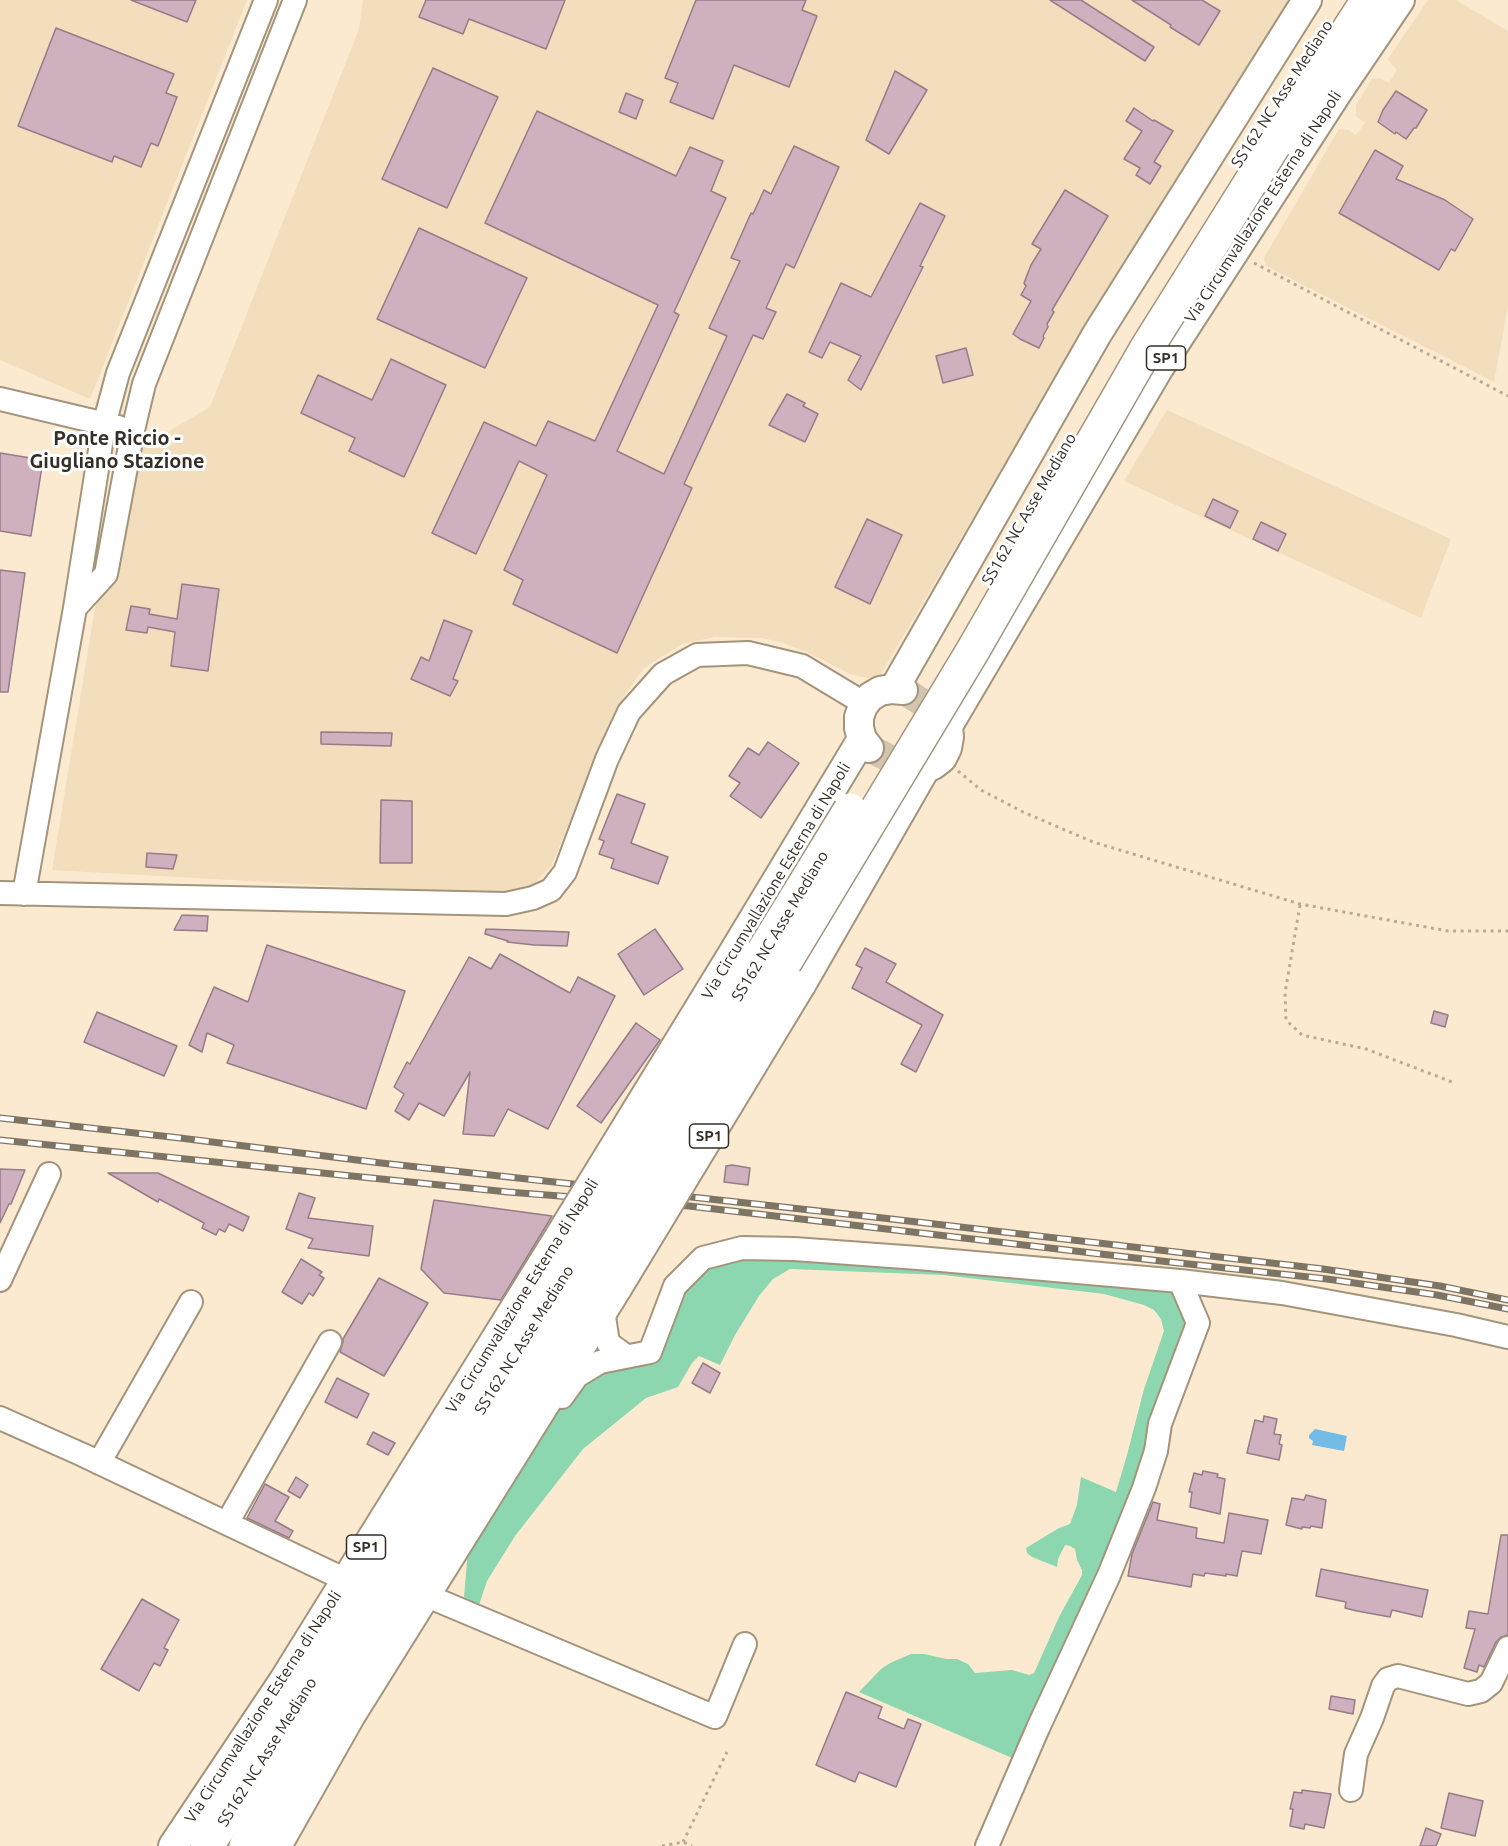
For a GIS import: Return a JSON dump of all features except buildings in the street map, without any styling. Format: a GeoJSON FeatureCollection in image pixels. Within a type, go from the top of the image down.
{"type":"FeatureCollection","features":[{"type":"Feature","properties":{"kind":"highway","name":"SS162 NC Asse Mediano"},"geometry":{"type":"LineString","coordinates":[[246,1846],[589,1275],[785,962],[972,652],[1148,346],[1342,0]]}},
{"type":"Feature","properties":{"kind":"highway","name":"SS162 NC Asse Mediano"},"geometry":{"type":"LineString","coordinates":[[1265,139],[1368,0]]}},
{"type":"Feature","properties":{"kind":"highway","name":"SS162 NC Asse Mediano"},"geometry":{"type":"LineString","coordinates":[[207,1846],[589,1275]]}},
{"type":"Feature","properties":{"kind":"main road"},"geometry":{"type":"LineString","coordinates":[[865,704],[870,697],[880,691],[898,690],[1097,334],[1307,0]]}},
{"type":"Feature","properties":{"kind":"main road","name":"Via Circumvallazione Esterna di Napoli"},"geometry":{"type":"LineString","coordinates":[[173,1846],[284,1680],[346,1580],[589,1275],[801,985],[918,770],[933,765],[942,758],[950,737],[946,721],[1159,368],[1400,0]]}},
{"type":"Feature","properties":{"kind":"main road","name":"Via Circumvallazione Esterna di Napoli"},"geometry":{"type":"LineString","coordinates":[[277,1846],[351,1715],[521,1442],[589,1275],[736,948],[866,744],[859,728],[859,717],[865,704]]}},
{"type":"Feature","properties":{"kind":"street"},"geometry":{"type":"LineString","coordinates":[[24,894],[75,608],[104,424],[118,373],[266,0]]}},
{"type":"Feature","properties":{"kind":"street"},"geometry":{"type":"LineString","coordinates":[[75,608],[106,574],[144,384],[296,0]]}},
{"type":"Feature","properties":{"kind":"street"},"geometry":{"type":"LineString","coordinates":[[0,399],[133,430]]}},
{"type":"Feature","properties":{"kind":"street"},"geometry":{"type":"LineString","coordinates":[[0,893],[506,904],[551,890],[566,872],[608,759],[629,712],[663,674],[697,655],[748,652],[802,666],[865,704]]}},
{"type":"Feature","properties":{"kind":"street"},"geometry":{"type":"LineString","coordinates":[[0,1280],[49,1174]]}},
{"type":"Feature","properties":{"kind":"street"},"geometry":{"type":"LineString","coordinates":[[521,1442],[546,1421],[577,1376],[600,1362],[651,1352],[675,1286],[703,1258],[742,1248],[794,1249],[918,1258],[1180,1281],[1282,1293],[1456,1325],[1508,1337]]}},
{"type":"Feature","properties":{"kind":"street"},"geometry":{"type":"LineString","coordinates":[[589,1275],[608,1343],[626,1356]]}},
{"type":"Feature","properties":{"kind":"street"},"geometry":{"type":"LineString","coordinates":[[987,1846],[1038,1728],[1109,1575],[1144,1488],[1160,1424],[1198,1323],[1180,1281]]}},
{"type":"Feature","properties":{"kind":"street"},"geometry":{"type":"LineString","coordinates":[[99,1463],[191,1302]]}},
{"type":"Feature","properties":{"kind":"street"},"geometry":{"type":"LineString","coordinates":[[227,1523],[330,1342]]}},
{"type":"Feature","properties":{"kind":"street"},"geometry":{"type":"LineString","coordinates":[[0,1418],[346,1580]]}},
{"type":"Feature","properties":{"kind":"street"},"geometry":{"type":"LineString","coordinates":[[425,1595],[715,1717],[745,1644]]}},
{"type":"Feature","properties":{"kind":"street"},"geometry":{"type":"LineString","coordinates":[[1351,1790],[1356,1754],[1383,1686],[1388,1679],[1398,1676],[1468,1694],[1481,1691],[1491,1683],[1508,1648]]}},
{"type":"Feature","properties":{"kind":"path"},"geometry":{"type":"LineString","coordinates":[[1234,252],[1508,396]]}},
{"type":"Feature","properties":{"kind":"path"},"geometry":{"type":"LineString","coordinates":[[956,769],[981,790],[1012,807],[1093,842],[1300,904],[1448,931],[1508,931]]}},
{"type":"Feature","properties":{"kind":"path"},"geometry":{"type":"LineString","coordinates":[[1300,904],[1285,993],[1286,1020],[1302,1035],[1366,1049],[1452,1082]]}},
{"type":"Feature","properties":{"kind":"path"},"geometry":{"type":"LineString","coordinates":[[683,1842],[727,1752]]}},
{"type":"Feature","properties":{"kind":"path"},"geometry":{"type":"LineString","coordinates":[[662,1846],[683,1842],[692,1846]]}},
{"type":"Feature","properties":{"kind":"shaded area"},"geometry":{"type":"Polygon","coordinates":[[[0,0],[247,0],[90,399],[0,360],[0,0]]]}},
{"type":"Feature","properties":{"kind":"shaded area"},"geometry":{"type":"Polygon","coordinates":[[[363,0],[1290,0],[1062,366],[881,674],[868,678],[850,674],[811,654],[763,638],[715,637],[682,644],[644,668],[624,696],[551,866],[529,889],[500,895],[52,870],[96,602],[119,577],[142,447],[210,407],[359,29],[363,0]]]}},
{"type":"Feature","properties":{"kind":"shaded area"},"geometry":{"type":"Polygon","coordinates":[[[1428,0],[1456,0],[1508,31],[1508,306],[1494,382],[1266,266],[1264,258],[1339,129],[1348,130],[1356,135],[1365,123],[1356,116],[1356,105],[1372,79],[1380,78],[1389,83],[1397,70],[1388,59],[1428,0]]]}},
{"type":"Feature","properties":{"kind":"shaded area"},"geometry":{"type":"Polygon","coordinates":[[[1167,410],[1451,539],[1421,618],[1124,481],[1167,410]]]}},
{"type":"Feature","properties":{"kind":"green space"},"geometry":{"type":"Polygon","coordinates":[[[737,1255],[1174,1285],[1187,1314],[1131,1495],[1012,1758],[859,1692],[881,1669],[911,1654],[957,1659],[968,1664],[975,1673],[1012,1670],[1029,1675],[1034,1673],[1059,1617],[1082,1575],[1082,1570],[1075,1549],[1070,1546],[1065,1545],[1057,1567],[1032,1557],[1027,1553],[1026,1548],[1070,1524],[1077,1505],[1081,1477],[1116,1492],[1144,1389],[1164,1331],[1161,1319],[1154,1310],[1144,1305],[1104,1294],[943,1275],[790,1269],[773,1279],[759,1296],[720,1365],[699,1356],[692,1363],[678,1387],[646,1398],[583,1449],[515,1536],[487,1581],[479,1605],[464,1597],[469,1538],[575,1384],[584,1375],[637,1363],[675,1299],[696,1270],[737,1255]]]}},
{"type":"Feature","properties":{"kind":"water"},"geometry":{"type":"Polygon","coordinates":[[[1315,1429],[1347,1436],[1344,1451],[1312,1445],[1313,1441],[1309,1435],[1315,1429]]]}},
{"type":"Feature","properties":{"kind":"tunnel"},"geometry":{"type":"LineString","coordinates":[[903,690],[943,716]]}},
{"type":"Feature","properties":{"kind":"tunnel"},"geometry":{"type":"LineString","coordinates":[[869,748],[912,770]]}},
{"type":"Feature","properties":{"kind":"railway"},"geometry":{"type":"LineString","coordinates":[[0,1118],[1323,1269],[1440,1286],[1508,1300]]}},
{"type":"Feature","properties":{"kind":"railway"},"geometry":{"type":"LineString","coordinates":[[0,1140],[508,1192],[689,1206],[1327,1279],[1437,1295],[1508,1309]]}},
{"type":"Feature","properties":{"kind":"district","name":"Ponte Riccio - Giugliano Stazione"},"geometry":{"type":"Point","coordinates":[117,450]}}]}
